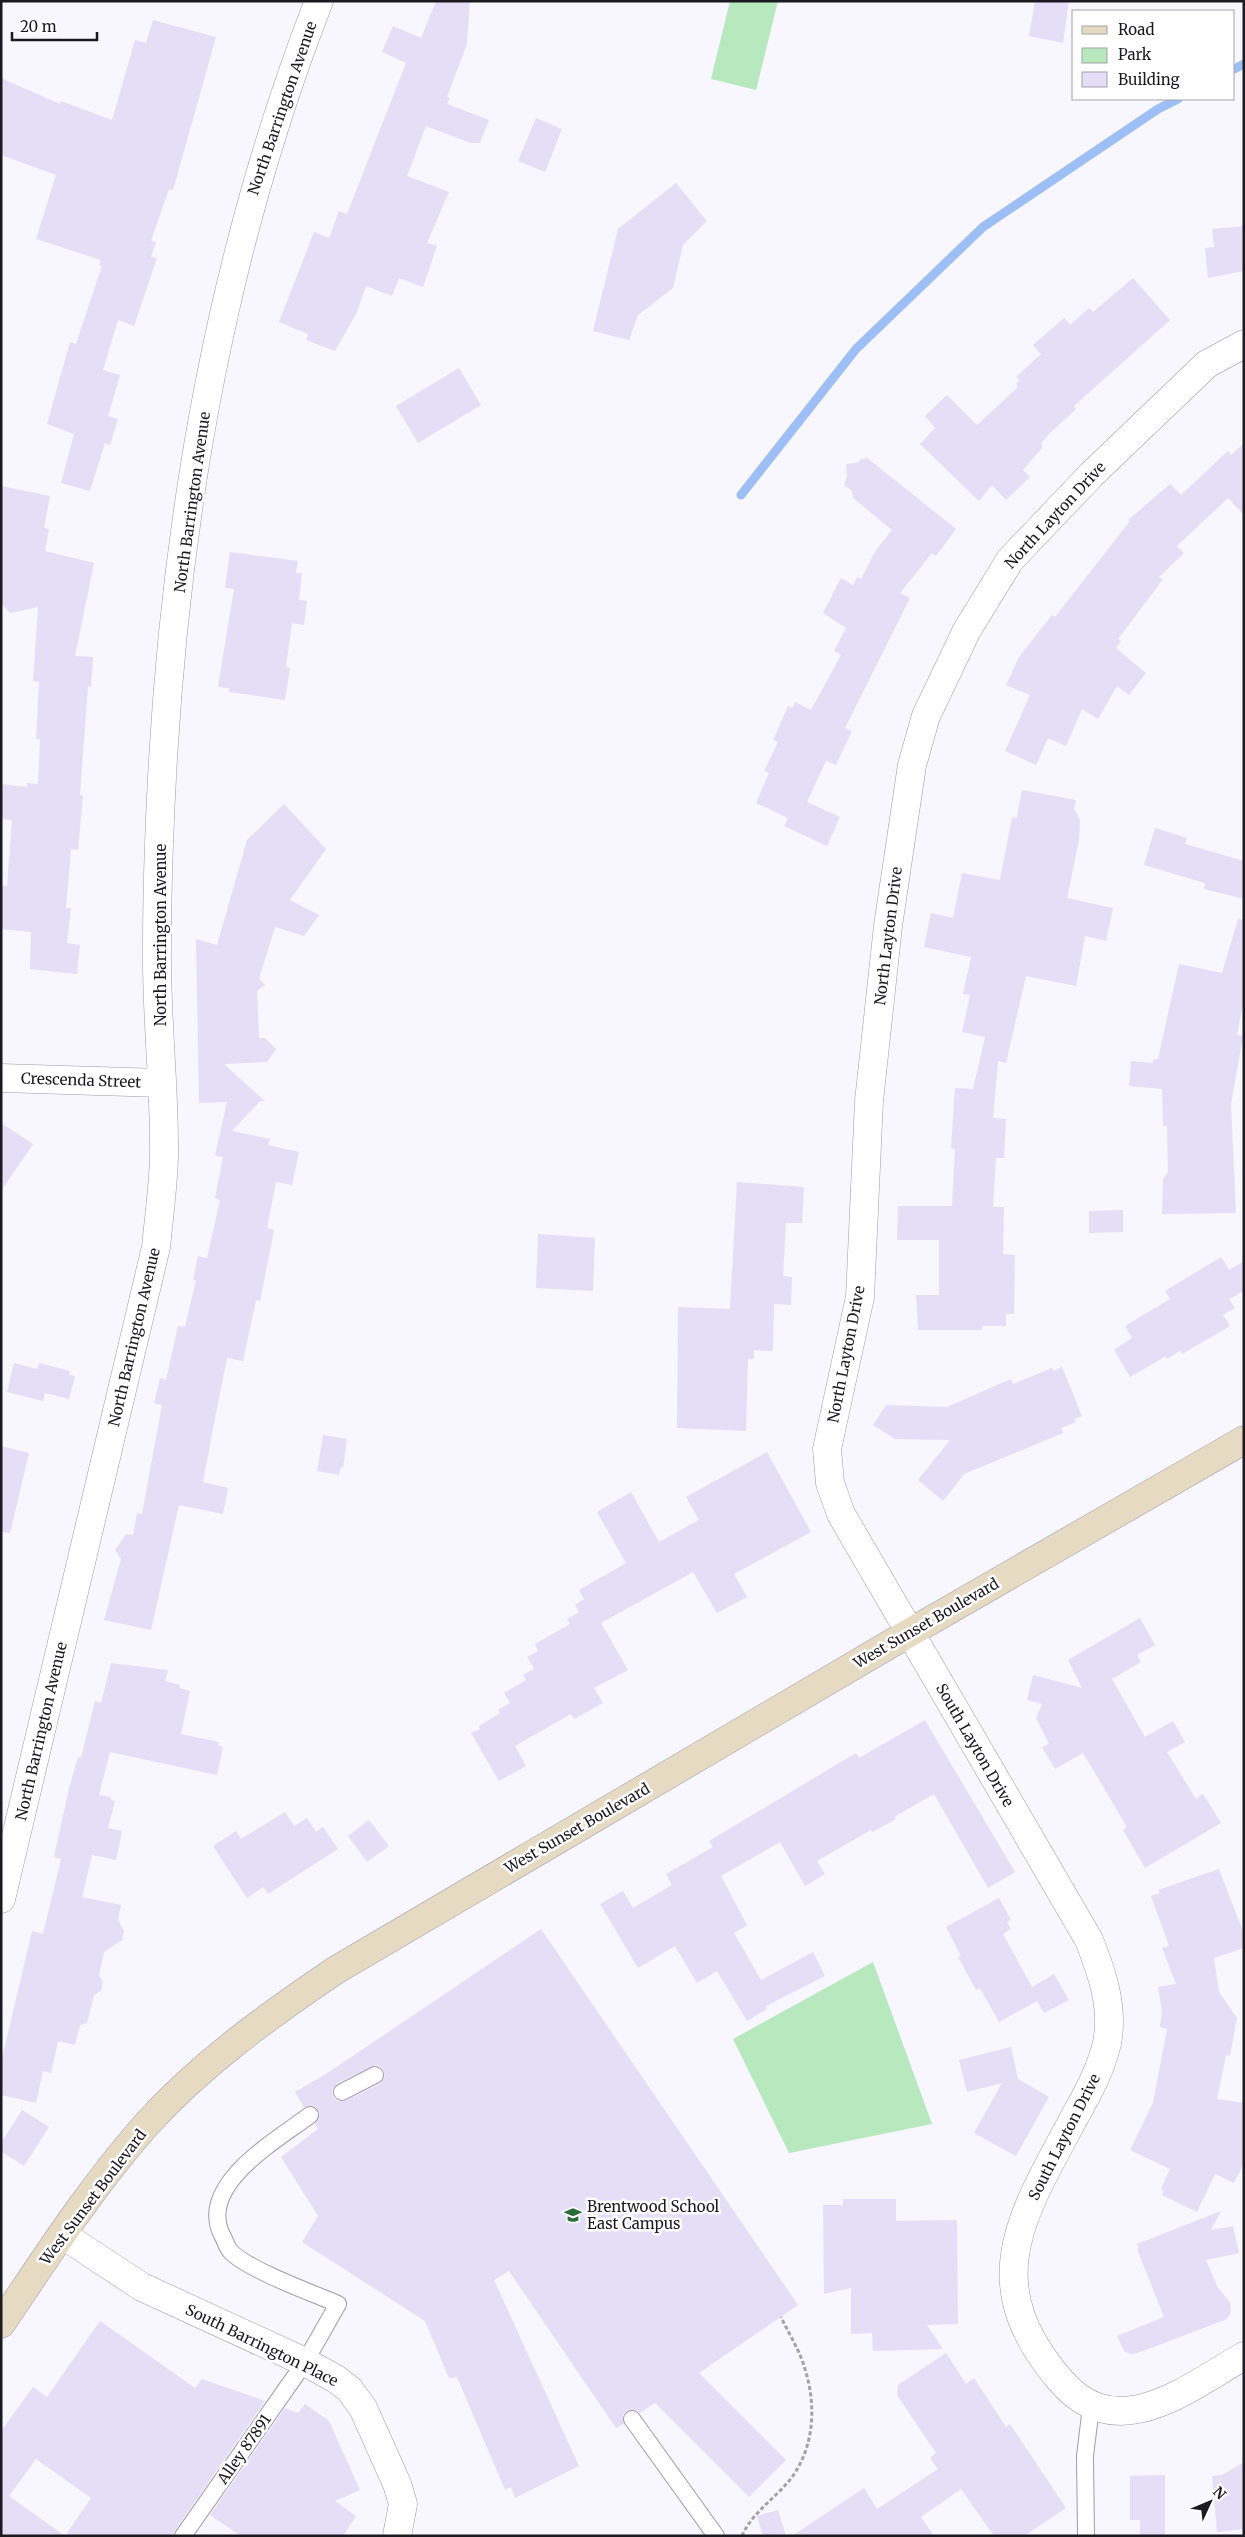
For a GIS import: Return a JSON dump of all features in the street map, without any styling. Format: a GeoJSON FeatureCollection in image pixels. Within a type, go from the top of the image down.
{"type":"FeatureCollection","features":[{"type":"Feature","properties":{"kind":"main road","name":"West Sunset Boulevard"},"geometry":{"type":"LineString","coordinates":[[1,2324],[110,2169],[146,2126],[193,2078],[242,2036],[290,2001],[336,1970],[910,1633],[1244,1440]]}},
{"type":"Feature","properties":{"kind":"street","name":"North Barrington Avenue"},"geometry":{"type":"LineString","coordinates":[[1,1898],[156,1246],[164,1159],[157,950],[162,785],[182,552],[208,395],[251,202],[290,75],[319,1]]}},
{"type":"Feature","properties":{"kind":"street","name":"North Layton Drive"},"geometry":{"type":"LineString","coordinates":[[910,1633],[841,1514],[830,1483],[827,1449],[860,1297],[870,1101],[888,926],[912,765],[926,716],[967,630],[1010,560],[1092,474],[1207,364],[1244,344]]}},
{"type":"Feature","properties":{"kind":"street","name":"Crescenda Street"},"geometry":{"type":"LineString","coordinates":[[1,1078],[162,1083]]}},
{"type":"Feature","properties":{"kind":"street","name":"South Layton Drive"},"geometry":{"type":"LineString","coordinates":[[910,1633],[1089,1940],[1103,1976],[1108,2010],[1107,2043],[1096,2078],[1034,2194],[1018,2233],[1012,2274],[1021,2322],[1040,2357],[1065,2386],[1091,2407],[1122,2412],[1155,2406],[1244,2356]]}},
{"type":"Feature","properties":{"kind":"street","name":"South Barrington Place"},"geometry":{"type":"LineString","coordinates":[[63,2235],[142,2287],[305,2362],[336,2378],[349,2389],[363,2408],[397,2484],[403,2504],[401,2524],[397,2536]]}},
{"type":"Feature","properties":{"kind":"lane"},"geometry":{"type":"LineString","coordinates":[[342,2092],[375,2075]]}},
{"type":"Feature","properties":{"kind":"lane","name":"Alley 87891"},"geometry":{"type":"LineString","coordinates":[[183,2536],[305,2362],[338,2304],[257,2268],[231,2252],[219,2229],[218,2206],[230,2180],[248,2162],[310,2115]]}},
{"type":"Feature","properties":{"kind":"lane"},"geometry":{"type":"LineString","coordinates":[[1086,2536],[1086,2456],[1091,2407]]}},
{"type":"Feature","properties":{"kind":"lane"},"geometry":{"type":"LineString","coordinates":[[632,2419],[716,2536]]}},
{"type":"Feature","properties":{"kind":"path"},"geometry":{"type":"LineString","coordinates":[[742,2536],[755,2514],[794,2473],[805,2457],[811,2431],[813,2412],[805,2369],[782,2317]]}},
{"type":"Feature","properties":{"kind":"green space"},"geometry":{"type":"Polygon","coordinates":[[[730,1],[778,1],[756,90],[711,79],[730,1]]]}},
{"type":"Feature","properties":{"kind":"green space"},"geometry":{"type":"Polygon","coordinates":[[[873,1962],[932,2124],[789,2153],[733,2039],[873,1962]]]}},
{"type":"Feature","properties":{"kind":"building"},"geometry":{"type":"Polygon","coordinates":[[[436,1],[470,1],[467,44],[447,97],[450,98],[447,104],[489,120],[480,143],[471,143],[426,126],[407,176],[449,192],[427,243],[437,246],[423,287],[399,278],[392,296],[366,286],[357,312],[335,351],[306,340],[308,334],[279,322],[314,232],[329,238],[339,211],[347,214],[406,63],[382,52],[393,26],[421,38],[436,1]]]}},
{"type":"Feature","properties":{"kind":"building"},"geometry":{"type":"Polygon","coordinates":[[[1035,1],[1069,1],[1063,43],[1029,36],[1035,1]]]}},
{"type":"Feature","properties":{"kind":"building"},"geometry":{"type":"Polygon","coordinates":[[[153,20],[216,37],[173,190],[169,189],[151,241],[156,242],[151,257],[157,258],[134,326],[118,320],[103,370],[120,375],[108,416],[118,419],[110,445],[105,443],[90,491],[61,483],[74,434],[47,424],[70,342],[76,344],[102,266],[99,265],[101,260],[36,239],[56,175],[1,155],[1,78],[60,104],[61,101],[112,120],[135,40],[146,43],[153,20]]]}},
{"type":"Feature","properties":{"kind":"building"},"geometry":{"type":"Polygon","coordinates":[[[536,118],[562,129],[545,172],[518,161],[536,118]]]}},
{"type":"Feature","properties":{"kind":"building"},"geometry":{"type":"Polygon","coordinates":[[[676,183],[707,221],[683,245],[673,288],[638,315],[629,340],[593,331],[618,229],[676,183]]]}},
{"type":"Feature","properties":{"kind":"building"},"geometry":{"type":"Polygon","coordinates":[[[1244,226],[1244,271],[1208,278],[1205,248],[1214,247],[1212,229],[1244,226]]]}},
{"type":"Feature","properties":{"kind":"building"},"geometry":{"type":"Polygon","coordinates":[[[1133,278],[1170,320],[1074,406],[1076,409],[1042,442],[1042,448],[1023,470],[1030,477],[1006,500],[992,485],[979,501],[920,444],[935,428],[925,416],[947,395],[977,425],[1018,387],[1016,384],[1020,380],[1016,377],[1041,354],[1033,345],[1064,318],[1070,325],[1089,308],[1093,312],[1133,278]]]}},
{"type":"Feature","properties":{"kind":"building"},"geometry":{"type":"Polygon","coordinates":[[[459,368],[481,405],[418,443],[396,406],[459,368]]]}},
{"type":"Feature","properties":{"kind":"building"},"geometry":{"type":"Polygon","coordinates":[[[1244,443],[1244,515],[1228,498],[1177,546],[1184,553],[1159,577],[1163,580],[1118,639],[1121,641],[1116,648],[1146,673],[1129,695],[1117,686],[1098,719],[1082,709],[1066,746],[1048,738],[1036,765],[1005,751],[1030,695],[1006,685],[1019,657],[1052,615],[1055,617],[1130,521],[1128,520],[1170,484],[1181,495],[1228,451],[1231,455],[1244,443]]]}},
{"type":"Feature","properties":{"kind":"building"},"geometry":{"type":"Polygon","coordinates":[[[866,457],[956,529],[936,556],[932,553],[900,593],[910,598],[845,728],[852,731],[836,765],[826,761],[807,802],[840,817],[827,846],[784,826],[788,818],[756,803],[769,773],[764,771],[778,742],[773,740],[788,706],[793,708],[795,702],[811,710],[841,655],[834,651],[846,628],[823,613],[841,578],[853,585],[857,577],[861,579],[876,550],[892,530],[853,498],[852,491],[844,485],[847,476],[846,464],[857,463],[866,457]]]}},
{"type":"Feature","properties":{"kind":"building"},"geometry":{"type":"Polygon","coordinates":[[[1,486],[50,496],[44,528],[49,529],[45,551],[94,563],[75,656],[93,657],[91,687],[88,686],[80,795],[83,795],[78,850],[71,849],[66,908],[71,908],[67,943],[80,945],[77,974],[30,969],[31,932],[1,929],[1,885],[7,886],[12,820],[1,819],[1,784],[27,787],[27,783],[38,784],[40,739],[36,739],[39,682],[33,681],[38,607],[10,613],[1,603],[1,486]]]}},
{"type":"Feature","properties":{"kind":"building"},"geometry":{"type":"Polygon","coordinates":[[[230,552],[298,561],[296,573],[302,573],[299,600],[307,601],[304,625],[292,623],[286,667],[290,668],[285,700],[229,692],[229,688],[218,687],[234,589],[225,588],[230,552]]]}},
{"type":"Feature","properties":{"kind":"building"},"geometry":{"type":"Polygon","coordinates":[[[1022,790],[1076,800],[1074,808],[1080,820],[1079,840],[1067,898],[1113,908],[1106,941],[1085,936],[1076,986],[1026,976],[1006,1063],[998,1061],[993,1118],[1006,1119],[1004,1158],[996,1158],[993,1207],[1004,1207],[1003,1254],[1015,1255],[1014,1314],[1006,1314],[1006,1326],[982,1326],[982,1330],[918,1330],[916,1295],[939,1295],[939,1240],[897,1240],[898,1206],[952,1206],[955,1149],[951,1148],[955,1088],[973,1089],[985,1037],[962,1032],[970,995],[963,994],[971,957],[924,947],[931,913],[953,918],[962,873],[1000,880],[1012,817],[1017,818],[1022,790]]]}},
{"type":"Feature","properties":{"kind":"building"},"geometry":{"type":"Polygon","coordinates":[[[284,804],[326,849],[290,900],[319,915],[304,936],[275,927],[259,979],[265,985],[257,991],[259,1038],[265,1038],[276,1049],[267,1062],[224,1064],[265,1101],[260,1101],[232,1131],[270,1139],[268,1145],[299,1152],[292,1185],[276,1182],[267,1228],[274,1230],[260,1301],[256,1300],[243,1361],[227,1358],[203,1482],[228,1488],[223,1514],[179,1505],[151,1630],[104,1620],[121,1559],[115,1550],[126,1534],[133,1535],[137,1513],[142,1514],[162,1405],[154,1403],[160,1378],[166,1380],[178,1326],[185,1327],[196,1280],[193,1280],[198,1256],[207,1258],[220,1200],[215,1198],[223,1157],[215,1156],[227,1102],[199,1103],[196,939],[217,945],[247,840],[284,804]]]}},
{"type":"Feature","properties":{"kind":"building"},"geometry":{"type":"Polygon","coordinates":[[[1155,828],[1187,838],[1185,844],[1244,861],[1244,899],[1204,889],[1205,883],[1144,865],[1155,828]]]}},
{"type":"Feature","properties":{"kind":"building"},"geometry":{"type":"Polygon","coordinates":[[[1238,919],[1244,920],[1244,999],[1237,1035],[1243,1036],[1231,1104],[1236,1213],[1162,1214],[1163,1179],[1168,1172],[1167,1126],[1163,1126],[1162,1089],[1129,1086],[1131,1061],[1153,1063],[1153,1059],[1158,1059],[1179,964],[1222,973],[1238,919]]]}},
{"type":"Feature","properties":{"kind":"building"},"geometry":{"type":"Polygon","coordinates":[[[1,1123],[33,1144],[1,1191],[1,1123]]]}},
{"type":"Feature","properties":{"kind":"building"},"geometry":{"type":"Polygon","coordinates":[[[737,1182],[804,1187],[802,1223],[786,1223],[783,1276],[792,1277],[791,1305],[774,1304],[773,1351],[754,1350],[754,1359],[748,1359],[746,1431],[677,1428],[678,1307],[730,1309],[737,1182]]]}},
{"type":"Feature","properties":{"kind":"building"},"geometry":{"type":"Polygon","coordinates":[[[1123,1210],[1123,1232],[1089,1233],[1089,1211],[1123,1210]]]}},
{"type":"Feature","properties":{"kind":"building"},"geometry":{"type":"Polygon","coordinates":[[[538,1234],[595,1238],[593,1291],[536,1288],[538,1234]]]}},
{"type":"Feature","properties":{"kind":"building"},"geometry":{"type":"Polygon","coordinates":[[[1221,1257],[1229,1270],[1244,1261],[1244,1291],[1229,1299],[1235,1308],[1223,1315],[1230,1326],[1182,1354],[1180,1351],[1167,1359],[1166,1356],[1130,1377],[1114,1350],[1132,1338],[1125,1326],[1170,1299],[1165,1291],[1221,1257]]]}},
{"type":"Feature","properties":{"kind":"building"},"geometry":{"type":"Polygon","coordinates":[[[14,1363],[37,1369],[39,1363],[70,1371],[69,1375],[75,1376],[69,1399],[45,1393],[43,1401],[7,1392],[14,1363]]]}},
{"type":"Feature","properties":{"kind":"building"},"geometry":{"type":"Polygon","coordinates":[[[1062,1367],[1082,1416],[1075,1419],[1076,1422],[1061,1428],[1063,1433],[964,1474],[943,1501],[918,1480],[950,1440],[895,1439],[873,1425],[886,1405],[947,1407],[1011,1379],[1013,1384],[1052,1368],[1054,1371],[1062,1367]]]}},
{"type":"Feature","properties":{"kind":"building"},"geometry":{"type":"Polygon","coordinates":[[[323,1435],[347,1439],[343,1468],[341,1467],[339,1475],[317,1471],[323,1435]]]}},
{"type":"Feature","properties":{"kind":"building"},"geometry":{"type":"Polygon","coordinates":[[[1,1446],[29,1453],[10,1533],[1,1532],[1,1446]]]}},
{"type":"Feature","properties":{"kind":"building"},"geometry":{"type":"Polygon","coordinates":[[[767,1452],[811,1532],[734,1574],[747,1597],[717,1613],[693,1572],[601,1623],[628,1670],[594,1688],[603,1703],[574,1719],[571,1714],[515,1746],[526,1766],[499,1781],[471,1733],[480,1729],[479,1726],[500,1713],[498,1710],[510,1703],[504,1693],[526,1680],[523,1675],[534,1669],[527,1657],[538,1651],[535,1644],[570,1624],[567,1619],[579,1612],[575,1605],[584,1599],[579,1590],[626,1563],[597,1512],[631,1492],[659,1542],[699,1520],[686,1497],[767,1452]]]}},
{"type":"Feature","properties":{"kind":"building"},"geometry":{"type":"Polygon","coordinates":[[[1140,1618],[1155,1645],[1137,1655],[1141,1662],[1112,1679],[1145,1737],[1173,1721],[1185,1742],[1167,1752],[1196,1799],[1203,1794],[1221,1823],[1145,1868],[1123,1830],[1127,1827],[1083,1753],[1055,1769],[1042,1747],[1049,1744],[1036,1718],[1042,1704],[1027,1700],[1033,1675],[1082,1688],[1068,1660],[1140,1618]]]}},
{"type":"Feature","properties":{"kind":"building"},"geometry":{"type":"Polygon","coordinates":[[[111,1663],[168,1670],[165,1681],[180,1685],[179,1688],[190,1691],[181,1734],[219,1742],[218,1746],[223,1747],[217,1775],[110,1752],[99,1795],[111,1797],[111,1800],[115,1801],[108,1828],[122,1831],[116,1860],[92,1855],[82,1897],[121,1905],[118,1920],[124,1931],[122,1940],[104,1952],[99,1975],[103,1982],[101,1991],[94,1995],[87,2023],[80,2025],[75,2045],[58,2041],[51,2073],[43,2071],[36,2103],[1,2095],[1,2063],[32,1931],[43,1934],[61,1859],[54,1857],[69,1788],[78,1757],[81,1758],[95,1701],[101,1703],[111,1663]]]}},
{"type":"Feature","properties":{"kind":"building"},"geometry":{"type":"Polygon","coordinates":[[[925,1720],[1015,1872],[988,1888],[934,1794],[894,1817],[896,1819],[872,1832],[871,1830],[817,1861],[825,1874],[805,1886],[780,1842],[721,1876],[747,1925],[734,1933],[761,1980],[813,1952],[825,1976],[766,2006],[767,2009],[747,2021],[717,1971],[697,1983],[675,1946],[638,1968],[600,1904],[623,1891],[633,1908],[672,1885],[666,1874],[713,1847],[709,1841],[856,1753],[859,1758],[925,1720]]]}},
{"type":"Feature","properties":{"kind":"building"},"geometry":{"type":"Polygon","coordinates":[[[285,1812],[294,1826],[307,1818],[316,1832],[323,1827],[338,1849],[268,1894],[263,1887],[247,1898],[213,1846],[236,1831],[241,1839],[285,1812]]]}},
{"type":"Feature","properties":{"kind":"building"},"geometry":{"type":"Polygon","coordinates":[[[369,1820],[389,1846],[367,1862],[348,1836],[369,1820]]]}},
{"type":"Feature","properties":{"kind":"building"},"geometry":{"type":"Polygon","coordinates":[[[1219,1869],[1244,1934],[1244,1948],[1214,1958],[1219,1992],[1237,2018],[1230,2056],[1226,2055],[1217,2099],[1244,2103],[1244,2163],[1234,2183],[1215,2174],[1197,2212],[1162,2195],[1164,2191],[1161,2189],[1170,2169],[1130,2150],[1153,2103],[1167,2029],[1160,2027],[1162,2012],[1158,1987],[1176,1984],[1162,1948],[1169,1946],[1151,1896],[1160,1893],[1158,1890],[1219,1869]]]}},
{"type":"Feature","properties":{"kind":"building"},"geometry":{"type":"Polygon","coordinates":[[[999,1898],[1011,1920],[1007,1922],[1011,1929],[1003,1934],[1032,1987],[1054,1974],[1069,2000],[1044,2013],[1037,2001],[999,2022],[980,1988],[976,1990],[958,1957],[961,1956],[946,1927],[999,1898]]]}},
{"type":"Feature","properties":{"kind":"building"},"geometry":{"type":"Polygon","coordinates":[[[541,1929],[798,2305],[699,2373],[786,2460],[749,2497],[655,2403],[640,2413],[636,2410],[627,2411],[623,2415],[624,2424],[616,2428],[509,2271],[494,2280],[579,2466],[515,2498],[511,2487],[505,2490],[457,2377],[449,2378],[425,2321],[302,2242],[318,2216],[281,2157],[318,2129],[315,2124],[320,2114],[315,2106],[304,2107],[295,2092],[329,2072],[541,1929]],[[376,2065],[337,2083],[332,2091],[333,2097],[337,2101],[346,2101],[380,2084],[385,2075],[381,2067],[376,2065]]]}},
{"type":"Feature","properties":{"kind":"building"},"geometry":{"type":"Polygon","coordinates":[[[1011,2047],[1018,2079],[1049,2097],[1016,2156],[974,2133],[1002,2083],[967,2092],[959,2060],[1011,2047]]]}},
{"type":"Feature","properties":{"kind":"building"},"geometry":{"type":"Polygon","coordinates":[[[22,2110],[49,2127],[24,2166],[1,2151],[1,2143],[22,2110]]]}},
{"type":"Feature","properties":{"kind":"building"},"geometry":{"type":"Polygon","coordinates":[[[843,2199],[896,2199],[896,2221],[957,2220],[958,2324],[927,2325],[943,2349],[873,2351],[872,2333],[851,2334],[851,2288],[824,2294],[823,2205],[843,2205],[843,2199]]]}},
{"type":"Feature","properties":{"kind":"building"},"geometry":{"type":"Polygon","coordinates":[[[1221,2211],[1211,2230],[1233,2226],[1239,2253],[1206,2260],[1218,2288],[1230,2302],[1231,2312],[1227,2319],[1138,2353],[1131,2354],[1124,2351],[1117,2336],[1164,2317],[1137,2249],[1139,2248],[1137,2244],[1221,2211]]]}},
{"type":"Feature","properties":{"kind":"building"},"geometry":{"type":"Polygon","coordinates":[[[100,2321],[195,2388],[202,2379],[265,2401],[171,2536],[65,2536],[1,2536],[1,2431],[33,2387],[47,2397],[100,2321]],[[36,2459],[9,2496],[65,2536],[91,2498],[36,2459]]]}},
{"type":"Feature","properties":{"kind":"building"},"geometry":{"type":"Polygon","coordinates":[[[946,2353],[966,2384],[974,2378],[1006,2427],[1010,2424],[1066,2508],[1024,2536],[994,2536],[961,2489],[921,2517],[934,2536],[792,2536],[864,2488],[877,2509],[938,2469],[930,2458],[936,2453],[897,2395],[898,2385],[946,2353]]]}},
{"type":"Feature","properties":{"kind":"building"},"geometry":{"type":"Polygon","coordinates":[[[305,2404],[329,2421],[360,2490],[335,2501],[356,2516],[343,2536],[241,2536],[210,2515],[285,2408],[298,2413],[305,2404]]]}},
{"type":"Feature","properties":{"kind":"building"},"geometry":{"type":"Polygon","coordinates":[[[1244,2462],[1244,2529],[1217,2532],[1212,2476],[1222,2475],[1244,2462]]]}},
{"type":"Feature","properties":{"kind":"building"},"geometry":{"type":"Polygon","coordinates":[[[1165,2475],[1165,2536],[1140,2536],[1140,2520],[1130,2520],[1130,2476],[1165,2475]]]}},
{"type":"Feature","properties":{"kind":"building"},"geometry":{"type":"Polygon","coordinates":[[[778,2510],[786,2536],[763,2536],[757,2516],[778,2510]]]}},
{"type":"Feature","properties":{"kind":"waterway"},"geometry":{"type":"LineString","coordinates":[[1235,68],[1244,64]]}},
{"type":"Feature","properties":{"kind":"waterway"},"geometry":{"type":"LineString","coordinates":[[741,495],[856,349],[983,227],[1158,109],[1176,100]]}},
{"type":"Feature","properties":{"kind":"place","name":"Brentwood School East Campus"},"geometry":{"type":"Point","coordinates":[573,2215]}}]}
